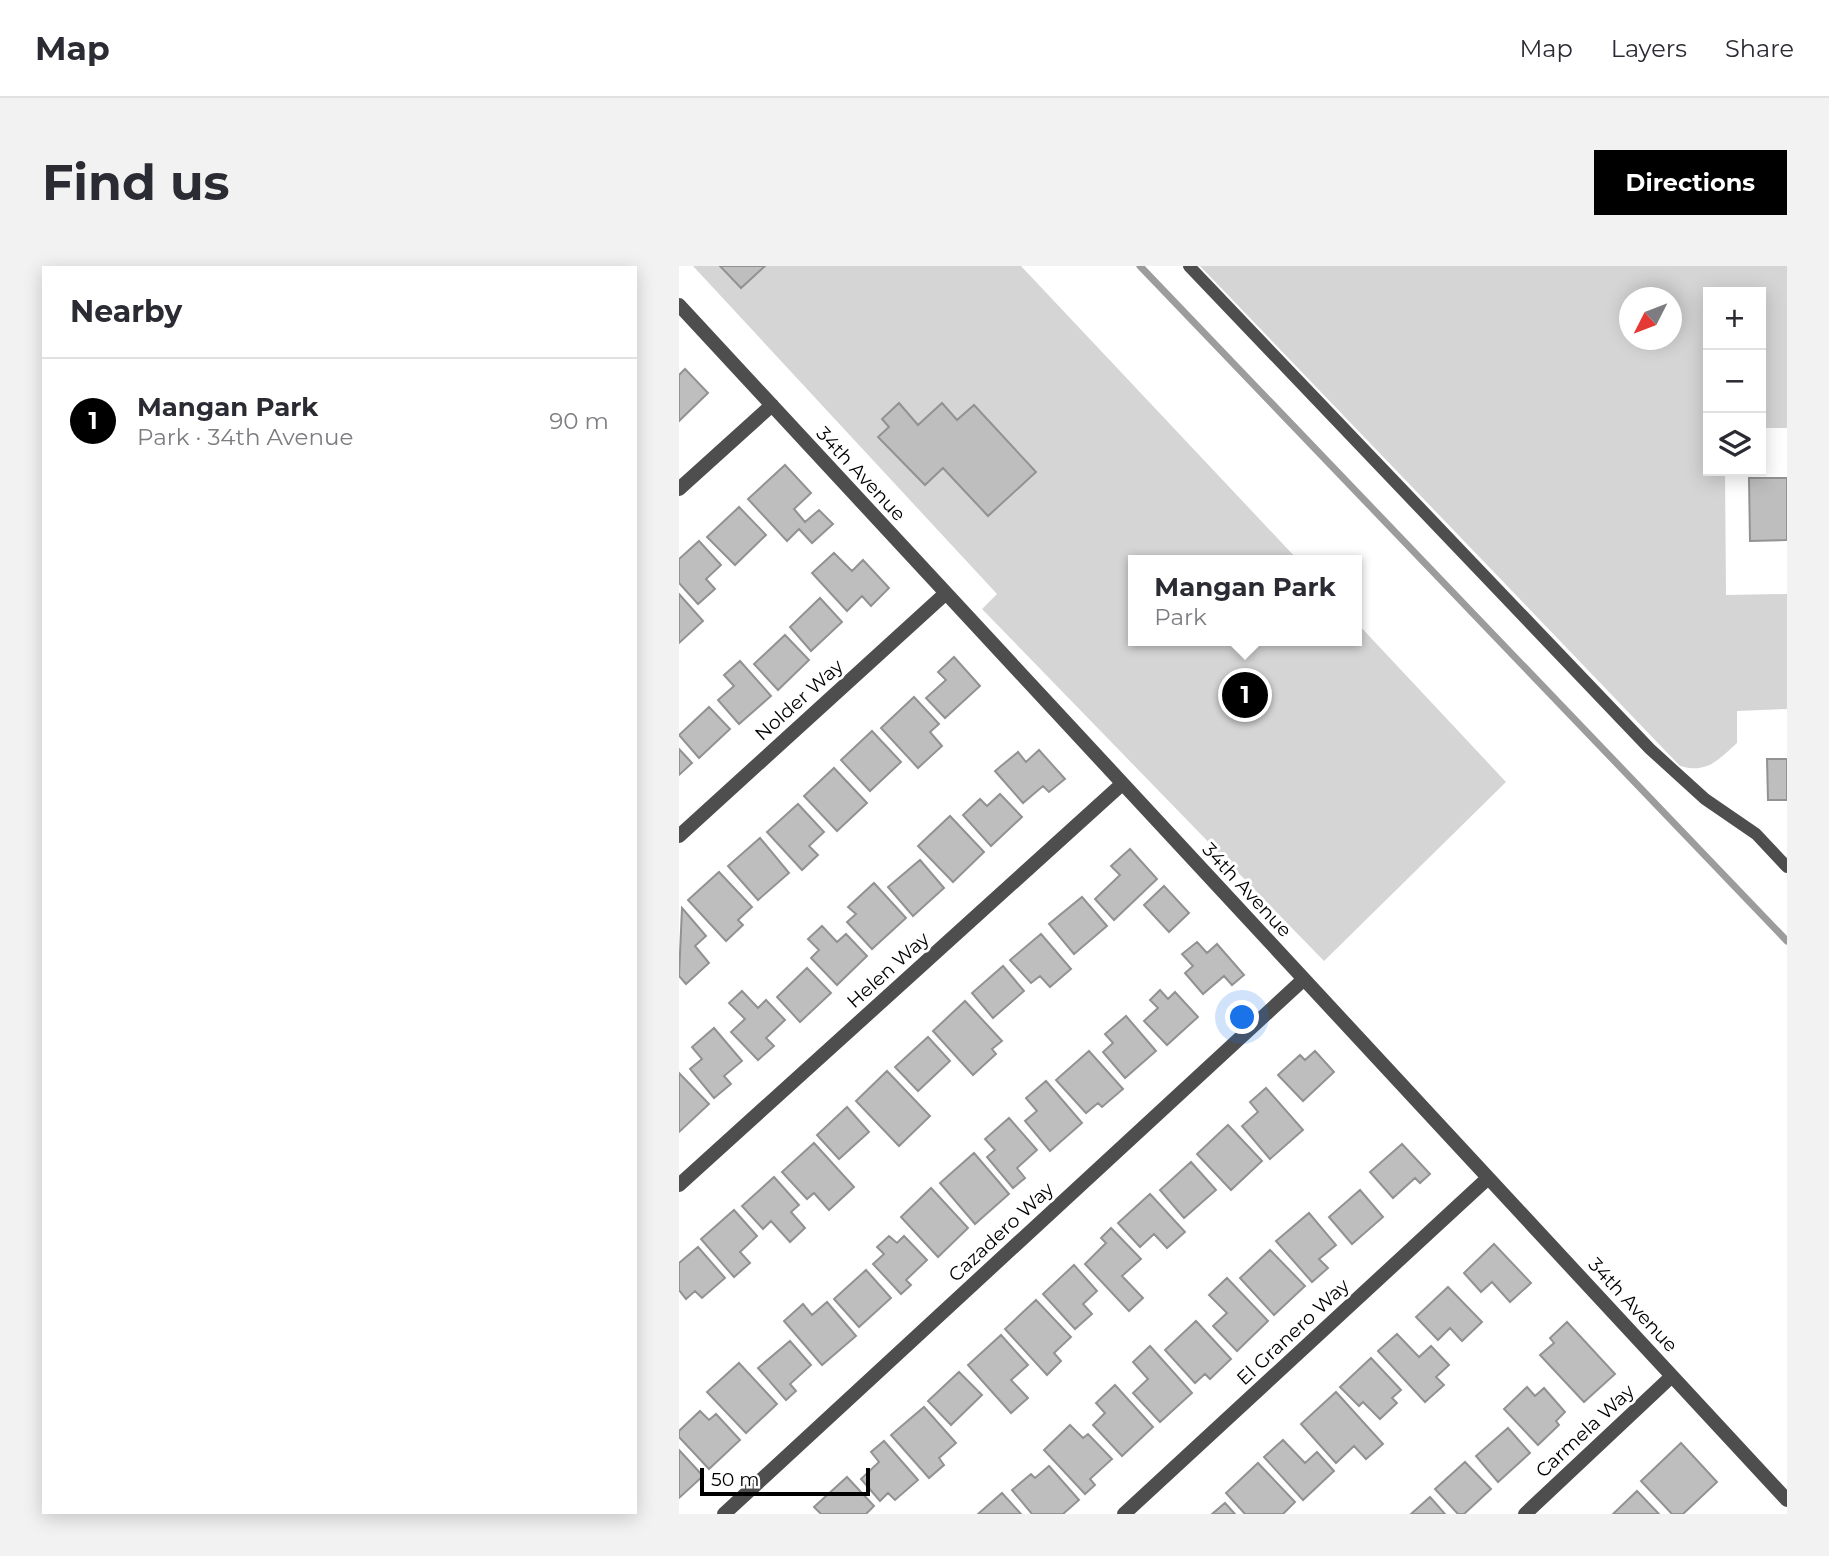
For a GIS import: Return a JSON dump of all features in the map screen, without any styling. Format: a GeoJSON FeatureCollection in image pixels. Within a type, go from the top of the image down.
{"type":"FeatureCollection","features":[{"type":"Feature","properties":{"kind":"street","name":"34th Avenue"},"geometry":{"type":"LineString","coordinates":[[679,305],[1787,1500]]}},
{"type":"Feature","properties":{"kind":"street"},"geometry":{"type":"LineString","coordinates":[[679,489],[772,405]]}},
{"type":"Feature","properties":{"kind":"street","name":"Nolder Way"},"geometry":{"type":"LineString","coordinates":[[679,836],[946,593]]}},
{"type":"Feature","properties":{"kind":"street","name":"Helen Way"},"geometry":{"type":"LineString","coordinates":[[679,1185],[1122,784]]}},
{"type":"Feature","properties":{"kind":"street","name":"Cazadero Way"},"geometry":{"type":"LineString","coordinates":[[724,1514],[1304,979]]}},
{"type":"Feature","properties":{"kind":"street","name":"El Granero Way"},"geometry":{"type":"LineString","coordinates":[[1124,1514],[1488,1178]]}},
{"type":"Feature","properties":{"kind":"street","name":"Carmela Way"},"geometry":{"type":"LineString","coordinates":[[1525,1514],[1672,1376]]}},
{"type":"Feature","properties":{"kind":"lane"},"geometry":{"type":"LineString","coordinates":[[1189,266],[1650,749],[1705,799],[1756,834],[1787,867]]}},
{"type":"Feature","properties":{"kind":"shaded area"},"geometry":{"type":"Polygon","coordinates":[[[693,266],[1021,266],[1293,555],[1128,555],[1128,646],[1362,646],[1362,628],[1506,782],[1324,961],[982,609],[997,594],[693,266]]]}},
{"type":"Feature","properties":{"kind":"shaded area"},"geometry":{"type":"Polygon","coordinates":[[[1200,266],[1787,266],[1787,428],[1766,428],[1766,287],[1703,287],[1703,476],[1725,476],[1726,595],[1787,594],[1787,709],[1737,711],[1737,743],[1711,764],[1689,768],[1680,766],[1200,266]]]}},
{"type":"Feature","properties":{"kind":"building"},"geometry":{"type":"Polygon","coordinates":[[[720,266],[765,266],[741,288],[720,266]]]}},
{"type":"Feature","properties":{"kind":"building"},"geometry":{"type":"Polygon","coordinates":[[[685,369],[708,393],[679,421],[679,375],[685,369]]]}},
{"type":"Feature","properties":{"kind":"building"},"geometry":{"type":"Polygon","coordinates":[[[899,403],[918,425],[942,403],[957,420],[974,405],[1036,472],[988,516],[943,468],[925,485],[878,437],[889,427],[882,419],[899,403]]]}},
{"type":"Feature","properties":{"kind":"building"},"geometry":{"type":"Polygon","coordinates":[[[785,465],[811,493],[794,509],[805,522],[819,510],[833,524],[812,543],[799,529],[787,541],[748,499],[785,465]]]}},
{"type":"Feature","properties":{"kind":"building"},"geometry":{"type":"Polygon","coordinates":[[[1749,478],[1787,478],[1787,540],[1750,541],[1749,478]]]}},
{"type":"Feature","properties":{"kind":"building"},"geometry":{"type":"Polygon","coordinates":[[[739,507],[766,535],[735,565],[707,537],[739,507]]]}},
{"type":"Feature","properties":{"kind":"building"},"geometry":{"type":"Polygon","coordinates":[[[699,541],[721,565],[706,579],[715,589],[698,604],[679,583],[679,559],[699,541]]]}},
{"type":"Feature","properties":{"kind":"building"},"geometry":{"type":"Polygon","coordinates":[[[834,553],[852,571],[863,560],[889,588],[871,606],[862,596],[847,611],[812,573],[834,553]]]}},
{"type":"Feature","properties":{"kind":"building"},"geometry":{"type":"Polygon","coordinates":[[[679,594],[703,621],[679,643],[679,594]]]}},
{"type":"Feature","properties":{"kind":"building"},"geometry":{"type":"Polygon","coordinates":[[[820,598],[842,622],[811,651],[790,627],[820,598]]]}},
{"type":"Feature","properties":{"kind":"building"},"geometry":{"type":"Polygon","coordinates":[[[785,635],[809,660],[778,690],[754,664],[785,635]]]}},
{"type":"Feature","properties":{"kind":"building"},"geometry":{"type":"Polygon","coordinates":[[[954,657],[980,686],[945,718],[926,698],[946,680],[938,672],[954,657]]]}},
{"type":"Feature","properties":{"kind":"building"},"geometry":{"type":"Polygon","coordinates":[[[740,661],[771,696],[739,724],[718,700],[734,686],[724,675],[740,661]]]}},
{"type":"Feature","properties":{"kind":"building"},"geometry":{"type":"Polygon","coordinates":[[[914,697],[939,724],[930,732],[942,746],[918,768],[881,728],[914,697]]]}},
{"type":"Feature","properties":{"kind":"building"},"geometry":{"type":"Polygon","coordinates":[[[709,707],[730,729],[699,758],[679,735],[709,707]]]}},
{"type":"Feature","properties":{"kind":"building"},"geometry":{"type":"Polygon","coordinates":[[[872,731],[901,762],[870,791],[841,760],[872,731]]]}},
{"type":"Feature","properties":{"kind":"building"},"geometry":{"type":"Polygon","coordinates":[[[679,749],[692,763],[679,775],[679,749]]]}},
{"type":"Feature","properties":{"kind":"building"},"geometry":{"type":"Polygon","coordinates":[[[1039,750],[1065,779],[1049,792],[1043,786],[1023,803],[995,771],[1018,752],[1026,762],[1039,750]]]}},
{"type":"Feature","properties":{"kind":"building"},"geometry":{"type":"Polygon","coordinates":[[[1767,759],[1787,759],[1787,800],[1768,800],[1767,759]]]}},
{"type":"Feature","properties":{"kind":"building"},"geometry":{"type":"Polygon","coordinates":[[[834,768],[867,803],[837,831],[804,796],[834,768]]]}},
{"type":"Feature","properties":{"kind":"building"},"geometry":{"type":"Polygon","coordinates":[[[1000,794],[1022,817],[991,846],[963,815],[980,799],[987,806],[1000,794]]]}},
{"type":"Feature","properties":{"kind":"building"},"geometry":{"type":"Polygon","coordinates":[[[798,804],[824,832],[809,846],[818,855],[802,870],[767,832],[798,804]]]}},
{"type":"Feature","properties":{"kind":"building"},"geometry":{"type":"Polygon","coordinates":[[[950,816],[984,852],[953,882],[918,846],[950,816]]]}},
{"type":"Feature","properties":{"kind":"building"},"geometry":{"type":"Polygon","coordinates":[[[760,838],[789,873],[758,900],[728,866],[760,838]]]}},
{"type":"Feature","properties":{"kind":"building"},"geometry":{"type":"Polygon","coordinates":[[[1130,849],[1157,879],[1114,920],[1095,899],[1120,875],[1111,866],[1130,849]]]}},
{"type":"Feature","properties":{"kind":"building"},"geometry":{"type":"Polygon","coordinates":[[[920,860],[944,888],[913,916],[888,887],[920,860]]]}},
{"type":"Feature","properties":{"kind":"building"},"geometry":{"type":"Polygon","coordinates":[[[719,872],[752,907],[738,920],[743,925],[726,941],[688,900],[719,872]]]}},
{"type":"Feature","properties":{"kind":"building"},"geometry":{"type":"Polygon","coordinates":[[[874,883],[906,918],[872,949],[847,922],[856,914],[848,907],[874,883]]]}},
{"type":"Feature","properties":{"kind":"building"},"geometry":{"type":"Polygon","coordinates":[[[1164,886],[1189,913],[1169,932],[1144,905],[1164,886]]]}},
{"type":"Feature","properties":{"kind":"building"},"geometry":{"type":"Polygon","coordinates":[[[1082,897],[1107,926],[1074,954],[1049,924],[1082,897]]]}},
{"type":"Feature","properties":{"kind":"building"},"geometry":{"type":"Polygon","coordinates":[[[682,908],[706,936],[695,946],[709,963],[686,984],[679,976],[682,908]]]}},
{"type":"Feature","properties":{"kind":"building"},"geometry":{"type":"Polygon","coordinates":[[[822,926],[837,942],[846,934],[867,956],[837,985],[811,958],[819,950],[808,939],[822,926]]]}},
{"type":"Feature","properties":{"kind":"building"},"geometry":{"type":"Polygon","coordinates":[[[1041,934],[1071,969],[1050,987],[1040,976],[1031,983],[1010,960],[1041,934]]]}},
{"type":"Feature","properties":{"kind":"building"},"geometry":{"type":"Polygon","coordinates":[[[1197,942],[1207,953],[1217,944],[1244,975],[1232,985],[1224,976],[1203,994],[1185,973],[1193,966],[1182,954],[1197,942]]]}},
{"type":"Feature","properties":{"kind":"building"},"geometry":{"type":"Polygon","coordinates":[[[1003,966],[1024,991],[993,1018],[972,993],[1003,966]]]}},
{"type":"Feature","properties":{"kind":"building"},"geometry":{"type":"Polygon","coordinates":[[[807,968],[831,993],[800,1022],[777,997],[807,968]]]}},
{"type":"Feature","properties":{"kind":"building"},"geometry":{"type":"Polygon","coordinates":[[[1160,990],[1168,999],[1175,992],[1198,1017],[1167,1045],[1144,1021],[1158,1008],[1150,1000],[1160,990]]]}},
{"type":"Feature","properties":{"kind":"building"},"geometry":{"type":"Polygon","coordinates":[[[742,991],[758,1008],[766,1000],[785,1020],[766,1038],[774,1046],[758,1060],[731,1032],[745,1019],[729,1003],[742,991]]]}},
{"type":"Feature","properties":{"kind":"building"},"geometry":{"type":"Polygon","coordinates":[[[965,1001],[1002,1041],[992,1049],[996,1054],[973,1075],[933,1031],[965,1001]]]}},
{"type":"Feature","properties":{"kind":"building"},"geometry":{"type":"Polygon","coordinates":[[[1126,1016],[1156,1051],[1125,1078],[1103,1052],[1113,1043],[1105,1034],[1126,1016]]]}},
{"type":"Feature","properties":{"kind":"building"},"geometry":{"type":"Polygon","coordinates":[[[714,1028],[742,1061],[724,1076],[731,1084],[714,1098],[690,1069],[702,1059],[692,1047],[714,1028]]]}},
{"type":"Feature","properties":{"kind":"building"},"geometry":{"type":"Polygon","coordinates":[[[928,1037],[950,1061],[918,1091],[895,1067],[928,1037]]]}},
{"type":"Feature","properties":{"kind":"building"},"geometry":{"type":"Polygon","coordinates":[[[1089,1051],[1123,1089],[1102,1107],[1098,1103],[1086,1113],[1056,1080],[1089,1051]]]}},
{"type":"Feature","properties":{"kind":"building"},"geometry":{"type":"Polygon","coordinates":[[[1315,1051],[1334,1072],[1303,1101],[1278,1075],[1300,1055],[1305,1060],[1315,1051]]]}},
{"type":"Feature","properties":{"kind":"building"},"geometry":{"type":"Polygon","coordinates":[[[887,1071],[930,1116],[899,1146],[856,1101],[887,1071]]]}},
{"type":"Feature","properties":{"kind":"building"},"geometry":{"type":"Polygon","coordinates":[[[679,1073],[709,1104],[679,1132],[679,1073]]]}},
{"type":"Feature","properties":{"kind":"building"},"geometry":{"type":"Polygon","coordinates":[[[1046,1081],[1082,1123],[1050,1151],[1025,1121],[1037,1111],[1026,1098],[1046,1081]]]}},
{"type":"Feature","properties":{"kind":"building"},"geometry":{"type":"Polygon","coordinates":[[[1266,1088],[1303,1130],[1270,1159],[1242,1126],[1258,1112],[1250,1102],[1266,1088]]]}},
{"type":"Feature","properties":{"kind":"building"},"geometry":{"type":"Polygon","coordinates":[[[847,1107],[869,1132],[839,1159],[817,1135],[847,1107]]]}},
{"type":"Feature","properties":{"kind":"building"},"geometry":{"type":"Polygon","coordinates":[[[1009,1118],[1037,1150],[1017,1168],[1025,1178],[1013,1188],[987,1157],[995,1150],[985,1139],[1009,1118]]]}},
{"type":"Feature","properties":{"kind":"building"},"geometry":{"type":"Polygon","coordinates":[[[1228,1125],[1262,1161],[1231,1190],[1197,1154],[1228,1125]]]}},
{"type":"Feature","properties":{"kind":"building"},"geometry":{"type":"Polygon","coordinates":[[[814,1143],[854,1187],[829,1210],[814,1193],[807,1199],[782,1172],[814,1143]]]}},
{"type":"Feature","properties":{"kind":"building"},"geometry":{"type":"Polygon","coordinates":[[[1402,1144],[1430,1174],[1420,1183],[1415,1178],[1393,1198],[1370,1172],[1402,1144]]]}},
{"type":"Feature","properties":{"kind":"building"},"geometry":{"type":"Polygon","coordinates":[[[974,1153],[1009,1194],[975,1224],[940,1183],[974,1153]]]}},
{"type":"Feature","properties":{"kind":"building"},"geometry":{"type":"Polygon","coordinates":[[[1191,1162],[1216,1190],[1184,1218],[1160,1190],[1191,1162]]]}},
{"type":"Feature","properties":{"kind":"building"},"geometry":{"type":"Polygon","coordinates":[[[774,1177],[799,1205],[791,1212],[805,1228],[790,1242],[771,1221],[763,1229],[742,1206],[774,1177]]]}},
{"type":"Feature","properties":{"kind":"building"},"geometry":{"type":"Polygon","coordinates":[[[931,1188],[968,1228],[938,1257],[901,1217],[931,1188]]]}},
{"type":"Feature","properties":{"kind":"building"},"geometry":{"type":"Polygon","coordinates":[[[1360,1190],[1383,1217],[1352,1244],[1329,1217],[1360,1190]]]}},
{"type":"Feature","properties":{"kind":"building"},"geometry":{"type":"Polygon","coordinates":[[[1150,1194],[1185,1232],[1167,1248],[1154,1234],[1140,1247],[1118,1223],[1150,1194]]]}},
{"type":"Feature","properties":{"kind":"building"},"geometry":{"type":"Polygon","coordinates":[[[734,1210],[757,1236],[740,1252],[750,1263],[734,1277],[701,1239],[734,1210]]]}},
{"type":"Feature","properties":{"kind":"building"},"geometry":{"type":"Polygon","coordinates":[[[1309,1213],[1336,1245],[1319,1259],[1328,1268],[1312,1282],[1276,1241],[1309,1213]]]}},
{"type":"Feature","properties":{"kind":"building"},"geometry":{"type":"Polygon","coordinates":[[[1111,1228],[1141,1259],[1122,1276],[1143,1298],[1129,1311],[1085,1264],[1106,1243],[1101,1238],[1111,1228]]]}},
{"type":"Feature","properties":{"kind":"building"},"geometry":{"type":"Polygon","coordinates":[[[889,1236],[897,1243],[904,1236],[927,1260],[906,1280],[911,1285],[901,1294],[873,1264],[884,1254],[877,1247],[889,1236]]]}},
{"type":"Feature","properties":{"kind":"building"},"geometry":{"type":"Polygon","coordinates":[[[1494,1244],[1531,1283],[1510,1302],[1492,1282],[1481,1292],[1464,1273],[1494,1244]]]}},
{"type":"Feature","properties":{"kind":"building"},"geometry":{"type":"Polygon","coordinates":[[[698,1247],[725,1278],[702,1298],[695,1291],[686,1299],[679,1290],[679,1263],[698,1247]]]}},
{"type":"Feature","properties":{"kind":"building"},"geometry":{"type":"Polygon","coordinates":[[[1270,1250],[1305,1286],[1274,1315],[1240,1278],[1270,1250]]]}},
{"type":"Feature","properties":{"kind":"building"},"geometry":{"type":"Polygon","coordinates":[[[1074,1265],[1097,1291],[1083,1304],[1092,1314],[1075,1329],[1043,1294],[1074,1265]]]}},
{"type":"Feature","properties":{"kind":"building"},"geometry":{"type":"Polygon","coordinates":[[[866,1270],[891,1298],[859,1327],[834,1299],[866,1270]]]}},
{"type":"Feature","properties":{"kind":"building"},"geometry":{"type":"Polygon","coordinates":[[[1227,1278],[1268,1321],[1237,1351],[1213,1326],[1227,1313],[1209,1295],[1227,1278]]]}},
{"type":"Feature","properties":{"kind":"building"},"geometry":{"type":"Polygon","coordinates":[[[1448,1287],[1482,1322],[1462,1341],[1450,1328],[1438,1340],[1416,1317],[1448,1287]]]}},
{"type":"Feature","properties":{"kind":"building"},"geometry":{"type":"Polygon","coordinates":[[[1036,1300],[1071,1337],[1054,1353],[1061,1361],[1047,1375],[1005,1329],[1036,1300]]]}},
{"type":"Feature","properties":{"kind":"building"},"geometry":{"type":"Polygon","coordinates":[[[827,1302],[856,1336],[822,1365],[784,1321],[803,1304],[812,1315],[827,1302]]]}},
{"type":"Feature","properties":{"kind":"building"},"geometry":{"type":"Polygon","coordinates":[[[1196,1321],[1231,1359],[1210,1379],[1205,1374],[1195,1383],[1165,1350],[1196,1321]]]}},
{"type":"Feature","properties":{"kind":"building"},"geometry":{"type":"Polygon","coordinates":[[[1567,1322],[1615,1374],[1584,1402],[1540,1355],[1554,1343],[1550,1338],[1567,1322]]]}},
{"type":"Feature","properties":{"kind":"building"},"geometry":{"type":"Polygon","coordinates":[[[1397,1334],[1419,1357],[1431,1346],[1449,1365],[1436,1377],[1444,1385],[1425,1402],[1378,1351],[1397,1334]]]}},
{"type":"Feature","properties":{"kind":"building"},"geometry":{"type":"Polygon","coordinates":[[[1001,1335],[1028,1365],[1011,1380],[1028,1398],[1011,1413],[968,1365],[1001,1335]]]}},
{"type":"Feature","properties":{"kind":"building"},"geometry":{"type":"Polygon","coordinates":[[[790,1341],[811,1365],[790,1384],[796,1391],[786,1400],[758,1368],[790,1341]]]}},
{"type":"Feature","properties":{"kind":"building"},"geometry":{"type":"Polygon","coordinates":[[[1150,1346],[1192,1393],[1160,1422],[1133,1393],[1148,1379],[1133,1362],[1150,1346]]]}},
{"type":"Feature","properties":{"kind":"building"},"geometry":{"type":"Polygon","coordinates":[[[1371,1358],[1401,1390],[1392,1398],[1397,1403],[1380,1419],[1363,1402],[1359,1406],[1340,1387],[1371,1358]]]}},
{"type":"Feature","properties":{"kind":"building"},"geometry":{"type":"Polygon","coordinates":[[[739,1363],[777,1404],[746,1433],[707,1392],[739,1363]]]}},
{"type":"Feature","properties":{"kind":"building"},"geometry":{"type":"Polygon","coordinates":[[[959,1372],[982,1395],[951,1425],[928,1401],[959,1372]]]}},
{"type":"Feature","properties":{"kind":"building"},"geometry":{"type":"Polygon","coordinates":[[[1115,1385],[1153,1427],[1122,1456],[1093,1425],[1105,1413],[1096,1403],[1115,1385]]]}},
{"type":"Feature","properties":{"kind":"building"},"geometry":{"type":"Polygon","coordinates":[[[1527,1387],[1535,1396],[1544,1388],[1565,1412],[1556,1421],[1559,1425],[1538,1445],[1504,1409],[1527,1387]]]}},
{"type":"Feature","properties":{"kind":"building"},"geometry":{"type":"Polygon","coordinates":[[[1336,1392],[1383,1444],[1366,1459],[1354,1446],[1336,1463],[1301,1424],[1336,1392]]]}},
{"type":"Feature","properties":{"kind":"building"},"geometry":{"type":"Polygon","coordinates":[[[924,1407],[956,1443],[939,1458],[944,1465],[929,1478],[891,1435],[924,1407]]]}},
{"type":"Feature","properties":{"kind":"building"},"geometry":{"type":"Polygon","coordinates":[[[700,1411],[709,1420],[716,1414],[740,1440],[709,1469],[679,1437],[679,1431],[700,1411]]]}},
{"type":"Feature","properties":{"kind":"building"},"geometry":{"type":"Polygon","coordinates":[[[1070,1425],[1083,1438],[1088,1434],[1112,1459],[1090,1479],[1095,1485],[1085,1494],[1044,1450],[1070,1425]]]}},
{"type":"Feature","properties":{"kind":"building"},"geometry":{"type":"Polygon","coordinates":[[[1508,1428],[1530,1453],[1498,1482],[1476,1456],[1508,1428]]]}},
{"type":"Feature","properties":{"kind":"building"},"geometry":{"type":"Polygon","coordinates":[[[1283,1440],[1305,1463],[1317,1452],[1334,1471],[1303,1500],[1264,1457],[1283,1440]]]}},
{"type":"Feature","properties":{"kind":"building"},"geometry":{"type":"Polygon","coordinates":[[[884,1441],[918,1480],[895,1500],[888,1493],[880,1501],[861,1479],[879,1462],[871,1452],[884,1441]]]}},
{"type":"Feature","properties":{"kind":"building"},"geometry":{"type":"Polygon","coordinates":[[[1681,1443],[1717,1482],[1683,1514],[1672,1514],[1641,1481],[1681,1443]]]}},
{"type":"Feature","properties":{"kind":"building"},"geometry":{"type":"Polygon","coordinates":[[[679,1450],[703,1476],[679,1498],[679,1450]]]}},
{"type":"Feature","properties":{"kind":"building"},"geometry":{"type":"Polygon","coordinates":[[[1465,1462],[1491,1489],[1464,1514],[1458,1514],[1435,1489],[1465,1462]]]}},
{"type":"Feature","properties":{"kind":"building"},"geometry":{"type":"Polygon","coordinates":[[[1258,1463],[1295,1502],[1283,1514],[1245,1514],[1226,1493],[1258,1463]]]}},
{"type":"Feature","properties":{"kind":"building"},"geometry":{"type":"Polygon","coordinates":[[[1049,1466],[1079,1500],[1063,1514],[1032,1514],[1012,1490],[1031,1474],[1035,1478],[1049,1466]]]}},
{"type":"Feature","properties":{"kind":"building"},"geometry":{"type":"Polygon","coordinates":[[[847,1477],[874,1506],[866,1514],[821,1514],[814,1507],[847,1477]]]}},
{"type":"Feature","properties":{"kind":"building"},"geometry":{"type":"Polygon","coordinates":[[[1637,1491],[1659,1514],[1613,1514],[1637,1491]]]}},
{"type":"Feature","properties":{"kind":"building"},"geometry":{"type":"Polygon","coordinates":[[[1002,1493],[1021,1514],[978,1514],[1002,1493]]]}},
{"type":"Feature","properties":{"kind":"building"},"geometry":{"type":"Polygon","coordinates":[[[1430,1497],[1445,1514],[1411,1514],[1430,1497]]]}},
{"type":"Feature","properties":{"kind":"building"},"geometry":{"type":"Polygon","coordinates":[[[1225,1503],[1235,1514],[1212,1514],[1225,1503]]]}},
{"type":"Feature","properties":{"kind":"waterway"},"geometry":{"type":"LineString","coordinates":[[1140,266],[1787,941]]}},
{"type":"Feature","properties":{"kind":"place","name":"Mangan Park"},"geometry":{"type":"Point","coordinates":[1245,695]}}]}
